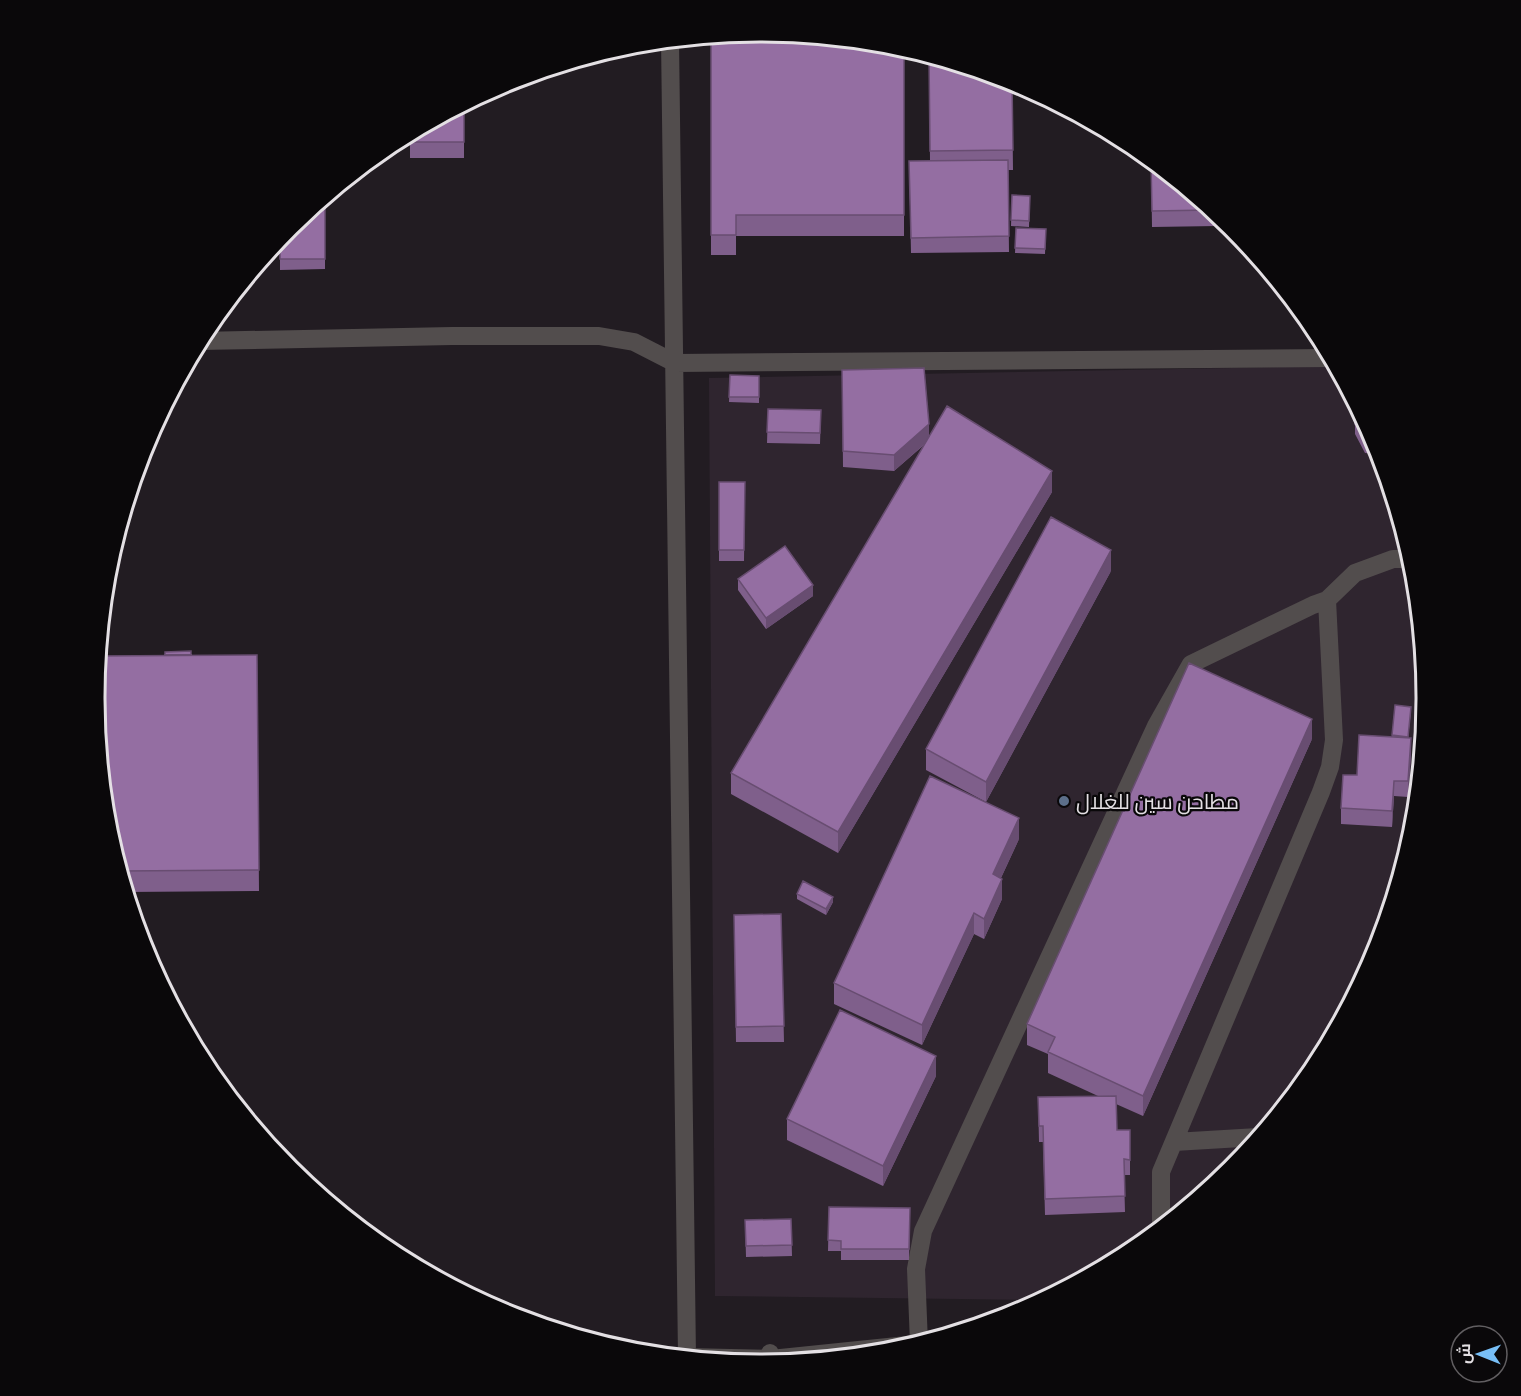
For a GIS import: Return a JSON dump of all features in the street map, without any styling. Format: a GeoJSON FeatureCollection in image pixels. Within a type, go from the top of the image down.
{"type":"FeatureCollection","features":[{"type":"Feature","properties":{"kind":"street"},"geometry":{"type":"LineString","coordinates":[[670,49],[686,1349]]}},
{"type":"Feature","properties":{"kind":"street"},"geometry":{"type":"LineString","coordinates":[[211,341],[452,336],[599,336],[634,342],[675,363],[1321,358]]}},
{"type":"Feature","properties":{"kind":"street"},"geometry":{"type":"LineString","coordinates":[[918,1335],[916,1269],[923,1231],[1156,726],[1191,664],[1312,605],[1327,600],[1356,573],[1393,559],[1401,559]]}},
{"type":"Feature","properties":{"kind":"street"},"geometry":{"type":"LineString","coordinates":[[1161,1217],[1161,1172],[1330,767],[1334,740],[1327,600]]}},
{"type":"Feature","properties":{"kind":"street"},"geometry":{"type":"LineString","coordinates":[[1174,1142],[1248,1138]]}},
{"type":"Feature","properties":{"kind":"shaded area"},"geometry":{"type":"Polygon","coordinates":[[[1327,366],[1367,447],[1382,487],[1404,570],[1411,612],[1415,655],[1415,741],[1404,826],[1382,909],[1367,949],[1329,1026],[1306,1062],[1254,1131],[1224,1162],[1160,1218],[1125,1243],[1088,1266],[1021,1300],[715,1296],[709,378],[1327,366]]]}},
{"type":"Feature","properties":{"kind":"building"},"geometry":{"type":"Polygon","coordinates":[[[803,43],[904,58],[904,215],[736,215],[736,235],[711,235],[711,44],[803,43]]]}},
{"type":"Feature","properties":{"kind":"building"},"geometry":{"type":"Polygon","coordinates":[[[929,64],[1012,92],[1013,150],[930,151],[929,64]]]}},
{"type":"Feature","properties":{"kind":"building"},"geometry":{"type":"Polygon","coordinates":[[[464,113],[464,142],[413,142],[464,113]]]}},
{"type":"Feature","properties":{"kind":"building"},"geometry":{"type":"Polygon","coordinates":[[[1008,160],[1009,236],[911,238],[909,161],[1008,160]]]}},
{"type":"Feature","properties":{"kind":"building"},"geometry":{"type":"Polygon","coordinates":[[[1151,172],[1199,210],[1152,211],[1151,172]]]}},
{"type":"Feature","properties":{"kind":"building"},"geometry":{"type":"Polygon","coordinates":[[[1012,195],[1030,196],[1029,221],[1011,220],[1012,195]]]}},
{"type":"Feature","properties":{"kind":"building"},"geometry":{"type":"Polygon","coordinates":[[[325,208],[325,259],[280,259],[280,252],[325,208]]]}},
{"type":"Feature","properties":{"kind":"building"},"geometry":{"type":"Polygon","coordinates":[[[1016,228],[1046,229],[1045,249],[1015,248],[1016,228]]]}},
{"type":"Feature","properties":{"kind":"building"},"geometry":{"type":"Polygon","coordinates":[[[924,368],[929,424],[894,455],[843,451],[842,370],[924,368]]]}},
{"type":"Feature","properties":{"kind":"building"},"geometry":{"type":"Polygon","coordinates":[[[730,375],[759,376],[759,397],[729,397],[730,375]]]}},
{"type":"Feature","properties":{"kind":"building"},"geometry":{"type":"Polygon","coordinates":[[[947,406],[1052,471],[838,832],[731,773],[947,406]]]}},
{"type":"Feature","properties":{"kind":"building"},"geometry":{"type":"Polygon","coordinates":[[[768,409],[821,410],[820,433],[767,432],[768,409]]]}},
{"type":"Feature","properties":{"kind":"building"},"geometry":{"type":"Polygon","coordinates":[[[719,482],[745,482],[744,550],[719,550],[719,482]]]}},
{"type":"Feature","properties":{"kind":"building"},"geometry":{"type":"Polygon","coordinates":[[[1051,517],[1111,550],[986,782],[926,749],[1051,517]]]}},
{"type":"Feature","properties":{"kind":"building"},"geometry":{"type":"Polygon","coordinates":[[[785,546],[813,585],[766,618],[738,579],[785,546]]]}},
{"type":"Feature","properties":{"kind":"building"},"geometry":{"type":"Polygon","coordinates":[[[191,651],[191,655],[165,655],[165,652],[191,651]]]}},
{"type":"Feature","properties":{"kind":"building"},"geometry":{"type":"Polygon","coordinates":[[[257,655],[259,870],[128,871],[110,784],[104,698],[106,656],[257,655]]]}},
{"type":"Feature","properties":{"kind":"building"},"geometry":{"type":"Polygon","coordinates":[[[1189,663],[1312,719],[1143,1096],[1048,1052],[1055,1037],[1027,1024],[1189,663]]]}},
{"type":"Feature","properties":{"kind":"building"},"geometry":{"type":"Polygon","coordinates":[[[1395,705],[1411,707],[1408,737],[1392,735],[1395,705]]]}},
{"type":"Feature","properties":{"kind":"building"},"geometry":{"type":"Polygon","coordinates":[[[1359,735],[1411,738],[1408,781],[1394,781],[1392,811],[1341,808],[1343,775],[1357,775],[1359,735]]]}},
{"type":"Feature","properties":{"kind":"building"},"geometry":{"type":"Polygon","coordinates":[[[930,776],[1019,818],[993,874],[1002,879],[984,919],[974,913],[922,1025],[834,983],[930,776]]]}},
{"type":"Feature","properties":{"kind":"building"},"geometry":{"type":"Polygon","coordinates":[[[803,881],[833,897],[826,909],[797,894],[803,881]]]}},
{"type":"Feature","properties":{"kind":"building"},"geometry":{"type":"Polygon","coordinates":[[[781,914],[784,1026],[736,1027],[734,915],[781,914]]]}},
{"type":"Feature","properties":{"kind":"building"},"geometry":{"type":"Polygon","coordinates":[[[840,1010],[936,1056],[883,1166],[787,1119],[840,1010]]]}},
{"type":"Feature","properties":{"kind":"building"},"geometry":{"type":"Polygon","coordinates":[[[1116,1096],[1117,1130],[1130,1130],[1130,1160],[1124,1159],[1125,1196],[1045,1199],[1043,1126],[1039,1126],[1038,1097],[1116,1096]]]}},
{"type":"Feature","properties":{"kind":"building"},"geometry":{"type":"Polygon","coordinates":[[[829,1207],[910,1208],[909,1249],[841,1249],[841,1241],[828,1240],[829,1207]]]}},
{"type":"Feature","properties":{"kind":"building"},"geometry":{"type":"Polygon","coordinates":[[[791,1219],[792,1245],[746,1246],[745,1220],[791,1219]]]}},
{"type":"Feature","properties":{"kind":"place","name":"مطاحن سين للغلال"},"geometry":{"type":"Point","coordinates":[1064,801]}}]}
